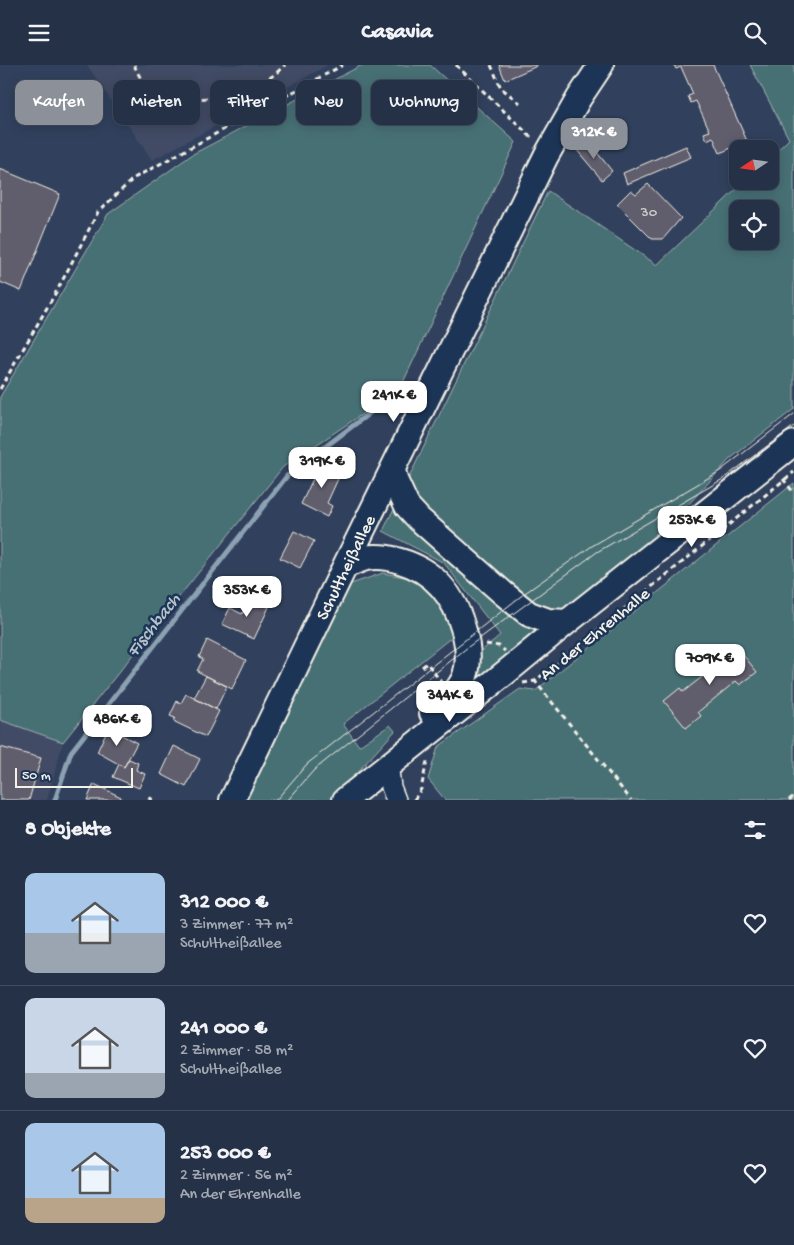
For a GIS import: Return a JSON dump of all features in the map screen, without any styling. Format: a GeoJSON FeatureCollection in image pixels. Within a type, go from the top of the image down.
{"type":"FeatureCollection","features":[{"type":"Feature","properties":{"kind":"main road","name":"Schultheißallee"},"geometry":{"type":"LineString","coordinates":[[232,800],[344,566],[546,156],[597,66]]}},
{"type":"Feature","properties":{"kind":"main road","name":"An der Ehrenhalle"},"geometry":{"type":"LineString","coordinates":[[567,622],[794,443]]}},
{"type":"Feature","properties":{"kind":"main road"},"geometry":{"type":"LineString","coordinates":[[393,469],[395,480],[407,506],[434,533],[529,614],[548,621],[567,622]]}},
{"type":"Feature","properties":{"kind":"main road"},"geometry":{"type":"LineString","coordinates":[[344,566],[366,559],[385,558],[407,563],[427,573],[442,587],[457,610],[466,639],[467,669],[463,681],[451,697],[420,723],[418,753]]}},
{"type":"Feature","properties":{"kind":"main road"},"geometry":{"type":"LineString","coordinates":[[345,800],[388,764],[418,753],[520,673],[567,622]]}},
{"type":"Feature","properties":{"kind":"lane"},"geometry":{"type":"LineString","coordinates":[[388,764],[391,787],[396,800]]}},
{"type":"Feature","properties":{"kind":"path"},"geometry":{"type":"LineString","coordinates":[[134,65],[145,83],[170,96],[201,98],[238,94],[272,78],[286,65]]}},
{"type":"Feature","properties":{"kind":"path"},"geometry":{"type":"LineString","coordinates":[[0,389],[59,287],[98,212],[134,179],[343,65]]}},
{"type":"Feature","properties":{"kind":"path"},"geometry":{"type":"LineString","coordinates":[[456,65],[533,139]]}},
{"type":"Feature","properties":{"kind":"path"},"geometry":{"type":"LineString","coordinates":[[491,65],[501,88],[520,103]]}},
{"type":"Feature","properties":{"kind":"path","name":"An der Ehrenhalle"},"geometry":{"type":"LineString","coordinates":[[520,673],[535,681],[794,473]]}},
{"type":"Feature","properties":{"kind":"path"},"geometry":{"type":"LineString","coordinates":[[468,654],[486,644],[499,646],[520,673],[535,681],[631,800]]}},
{"type":"Feature","properties":{"kind":"path"},"geometry":{"type":"LineString","coordinates":[[434,682],[446,673]]}},
{"type":"Feature","properties":{"kind":"path"},"geometry":{"type":"LineString","coordinates":[[414,800],[421,789],[425,766],[418,753]]}},
{"type":"Feature","properties":{"kind":"path"},"geometry":{"type":"LineString","coordinates":[[789,800],[794,796]]}},
{"type":"Feature","properties":{"kind":"path"},"geometry":{"type":"LineString","coordinates":[[149,800],[150,798],[154,800]]}},
{"type":"Feature","properties":{"kind":"shaded area"},"geometry":{"type":"Polygon","coordinates":[[[87,65],[328,65],[300,80],[296,80],[296,82],[286,88],[286,80],[210,80],[210,125],[217,125],[152,160],[128,125],[200,125],[200,80],[113,80],[113,103],[103,88],[103,80],[97,80],[87,65]]]}},
{"type":"Feature","properties":{"kind":"shaded area"},"geometry":{"type":"Polygon","coordinates":[[[0,720],[63,742],[47,800],[0,800],[0,720]]]}},
{"type":"Feature","properties":{"kind":"green space"},"geometry":{"type":"Polygon","coordinates":[[[362,65],[430,65],[447,80],[371,80],[371,125],[477,125],[477,107],[516,142],[400,389],[283,467],[63,742],[0,720],[0,397],[108,214],[193,154],[248,125],[286,125],[286,105],[296,100],[296,125],[361,125],[361,80],[334,80],[362,65]]]}},
{"type":"Feature","properties":{"kind":"green space"},"geometry":{"type":"Polygon","coordinates":[[[750,65],[794,65],[794,409],[730,459],[643,554],[476,688],[478,654],[500,635],[444,563],[383,531],[548,191],[657,265],[736,190],[779,190],[779,148],[789,139],[750,65]]]}},
{"type":"Feature","properties":{"kind":"green space"},"geometry":{"type":"Polygon","coordinates":[[[794,483],[794,800],[445,800],[428,779],[438,747],[520,689],[535,691],[794,483]]]}},
{"type":"Feature","properties":{"kind":"green space"},"geometry":{"type":"Polygon","coordinates":[[[383,573],[415,579],[442,605],[453,636],[343,724],[359,746],[390,725],[395,731],[332,800],[243,800],[348,585],[383,573]]]}},
{"type":"Feature","properties":{"kind":"building"},"geometry":{"type":"Polygon","coordinates":[[[499,65],[537,65],[537,66],[505,80],[499,65]]]}},
{"type":"Feature","properties":{"kind":"building"},"geometry":{"type":"Polygon","coordinates":[[[674,65],[713,65],[747,140],[729,140],[729,149],[720,153],[713,137],[707,140],[704,133],[710,131],[696,101],[691,103],[688,96],[693,94],[681,67],[676,69],[674,65]]]}},
{"type":"Feature","properties":{"kind":"building"},"geometry":{"type":"Polygon","coordinates":[[[587,140],[612,171],[602,180],[576,149],[587,140]]]}},
{"type":"Feature","properties":{"kind":"building"},"geometry":{"type":"Polygon","coordinates":[[[686,146],[691,157],[627,184],[623,173],[686,146]]]}},
{"type":"Feature","properties":{"kind":"building"},"geometry":{"type":"Polygon","coordinates":[[[0,169],[60,194],[21,291],[0,282],[0,169]]]}},
{"type":"Feature","properties":{"kind":"building"},"geometry":{"type":"Polygon","coordinates":[[[648,184],[681,218],[663,239],[652,239],[617,204],[631,190],[636,194],[648,184]]]}},
{"type":"Feature","properties":{"kind":"building"},"geometry":{"type":"Polygon","coordinates":[[[322,460],[342,470],[327,503],[332,506],[327,517],[301,504],[322,460]]]}},
{"type":"Feature","properties":{"kind":"building"},"geometry":{"type":"Polygon","coordinates":[[[294,531],[314,541],[300,568],[280,558],[294,531]]]}},
{"type":"Feature","properties":{"kind":"building"},"geometry":{"type":"Polygon","coordinates":[[[250,597],[269,607],[254,639],[222,624],[230,608],[242,614],[250,597]]]}},
{"type":"Feature","properties":{"kind":"building"},"geometry":{"type":"Polygon","coordinates":[[[207,640],[246,660],[232,689],[197,671],[203,659],[199,657],[207,640]]]}},
{"type":"Feature","properties":{"kind":"building"},"geometry":{"type":"Polygon","coordinates":[[[735,645],[757,672],[740,685],[736,681],[698,712],[701,716],[686,728],[664,701],[680,688],[683,692],[721,662],[718,658],[735,645]]]}},
{"type":"Feature","properties":{"kind":"building"},"geometry":{"type":"Polygon","coordinates":[[[206,676],[227,686],[216,709],[194,698],[206,676]]]}},
{"type":"Feature","properties":{"kind":"building"},"geometry":{"type":"Polygon","coordinates":[[[186,694],[219,711],[206,737],[173,721],[175,718],[170,716],[177,701],[181,703],[186,694]]]}},
{"type":"Feature","properties":{"kind":"building"},"geometry":{"type":"Polygon","coordinates":[[[108,728],[137,743],[124,767],[97,752],[108,728]]]}},
{"type":"Feature","properties":{"kind":"building"},"geometry":{"type":"Polygon","coordinates":[[[174,746],[200,759],[186,787],[161,774],[174,746]]]}},
{"type":"Feature","properties":{"kind":"building"},"geometry":{"type":"Polygon","coordinates":[[[0,747],[41,758],[29,800],[0,800],[0,747]]]}},
{"type":"Feature","properties":{"kind":"building"},"geometry":{"type":"Polygon","coordinates":[[[129,759],[138,763],[136,770],[145,774],[139,788],[113,777],[119,764],[124,767],[129,759]]]}},
{"type":"Feature","properties":{"kind":"building"},"geometry":{"type":"Polygon","coordinates":[[[94,784],[121,797],[119,800],[87,800],[94,784]]]}},
{"type":"Feature","properties":{"kind":"waterway","name":"Fischbach"},"geometry":{"type":"LineString","coordinates":[[55,800],[71,752],[287,476],[384,402]]}},
{"type":"Feature","properties":{"kind":"tram line"},"geometry":{"type":"LineString","coordinates":[[276,800],[307,764],[525,593],[592,546],[720,471],[794,414]]}},
{"type":"Feature","properties":{"kind":"tram line"},"geometry":{"type":"LineString","coordinates":[[288,800],[314,770],[468,647],[597,552],[723,479],[794,426]]}}]}
